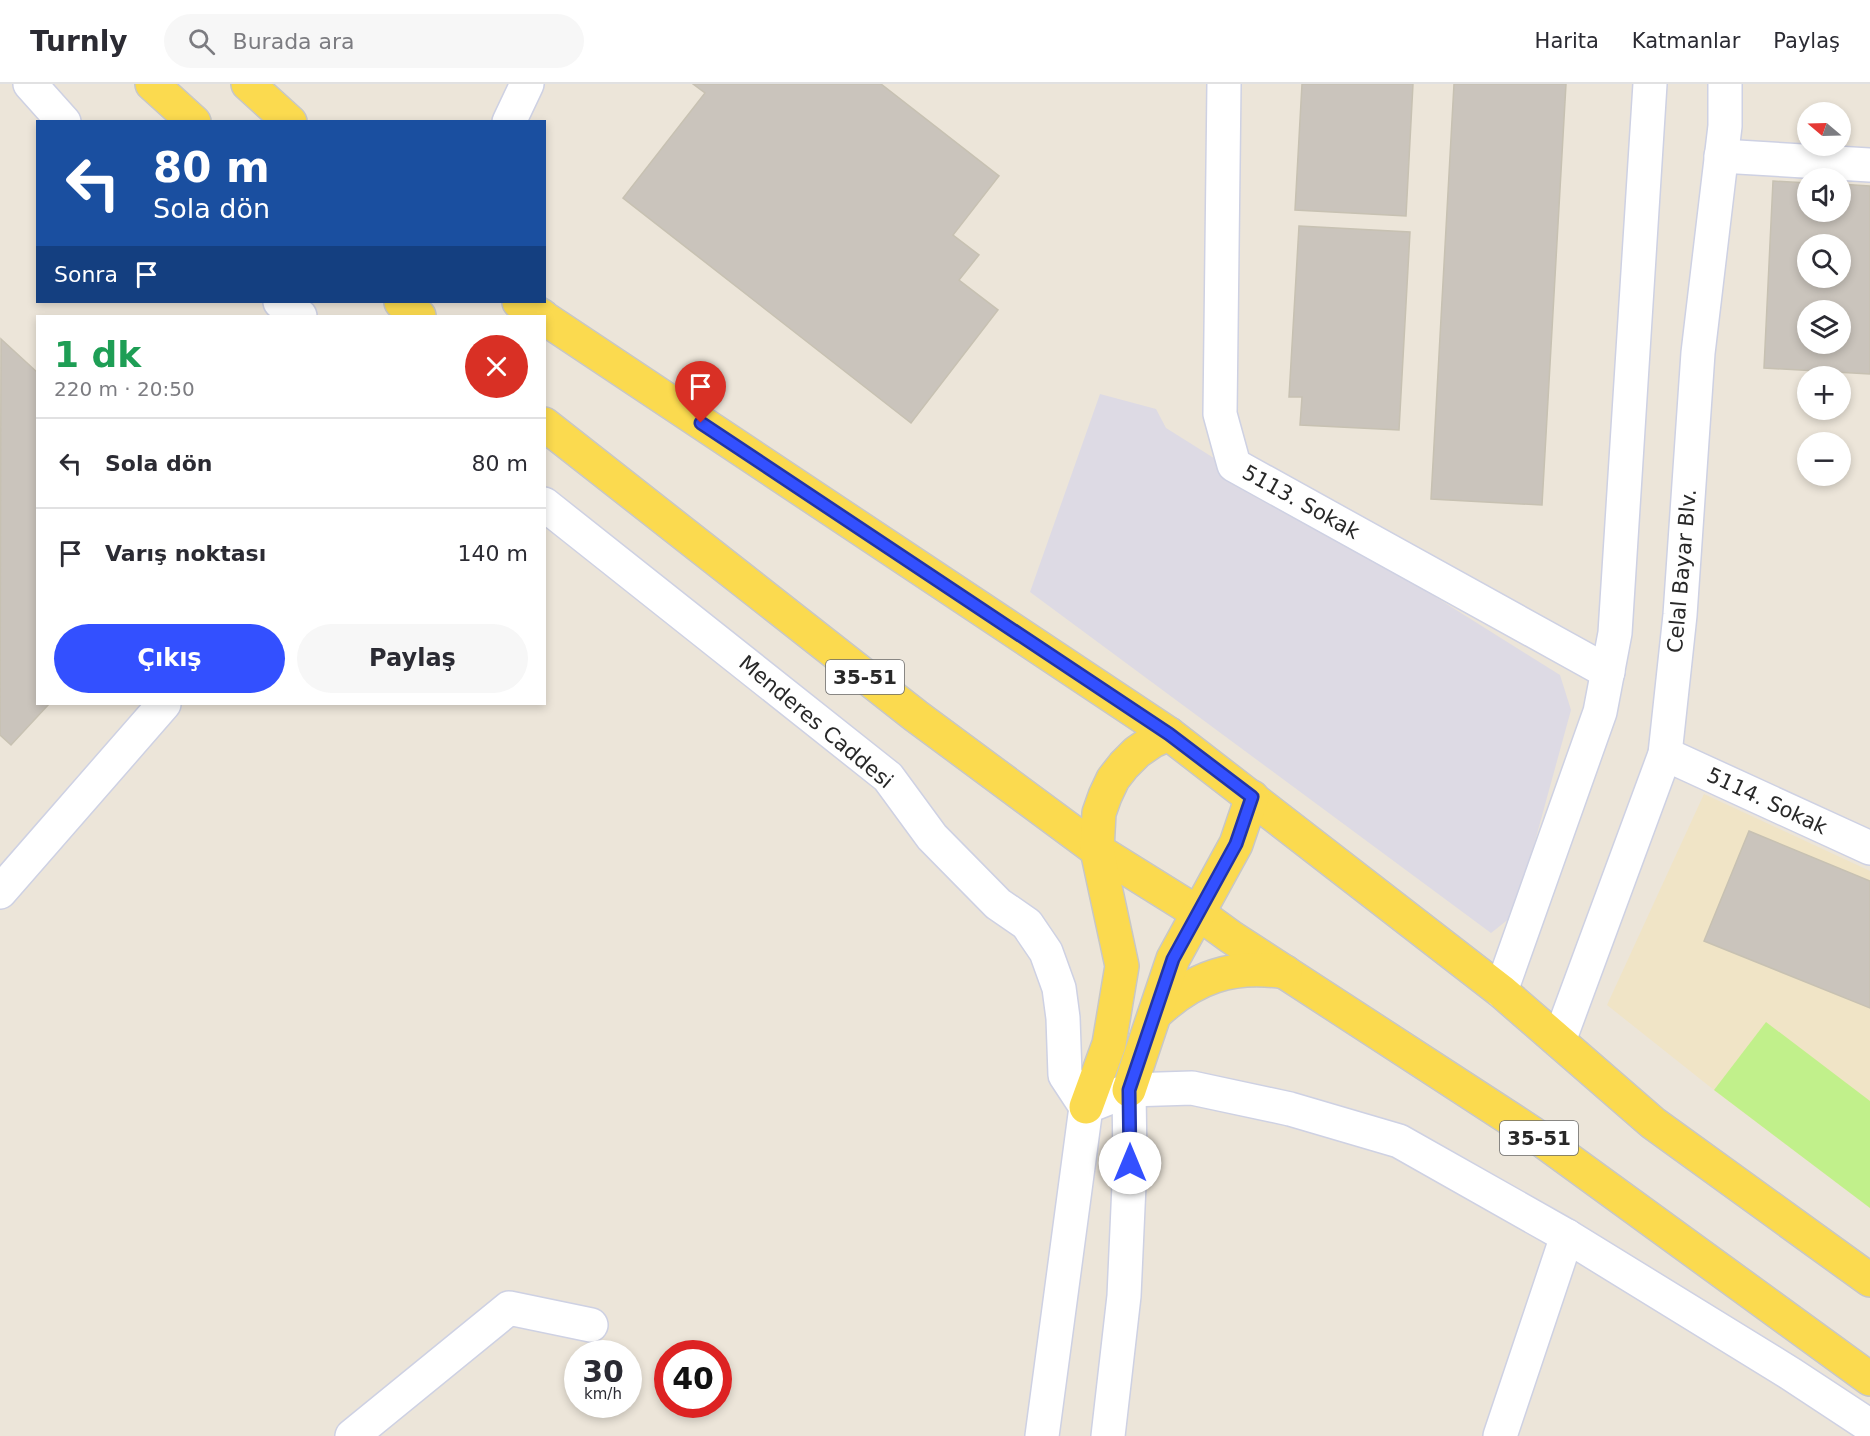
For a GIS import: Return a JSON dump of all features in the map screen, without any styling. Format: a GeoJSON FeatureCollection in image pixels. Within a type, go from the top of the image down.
{"type":"FeatureCollection","features":[{"type":"Feature","properties":{"kind":"main road"},"geometry":{"type":"LineString","coordinates":[[152,84],[192,120]]}},
{"type":"Feature","properties":{"kind":"main road"},"geometry":{"type":"LineString","coordinates":[[248,84],[289,120]]}},
{"type":"Feature","properties":{"kind":"main road"},"geometry":{"type":"LineString","coordinates":[[402,303],[418,315]]}},
{"type":"Feature","properties":{"kind":"main road"},"geometry":{"type":"LineString","coordinates":[[521,303],[540,315]]}},
{"type":"Feature","properties":{"kind":"main road"},"geometry":{"type":"LineString","coordinates":[[546,319],[1169,734],[1501,991],[1653,1123],[1870,1280]]}},
{"type":"Feature","properties":{"kind":"main road","name":"35-51"},"geometry":{"type":"LineString","coordinates":[[546,426],[916,716],[1097,850],[1198,913],[1231,937],[1532,1133],[1870,1378]]}},
{"type":"Feature","properties":{"kind":"main road"},"geometry":{"type":"LineString","coordinates":[[1086,1107],[1109,1044],[1122,966],[1097,850],[1099,813],[1113,779],[1137,752],[1169,734]]}},
{"type":"Feature","properties":{"kind":"main road"},"geometry":{"type":"LineString","coordinates":[[1129,1090],[1173,959],[1236,844],[1252,797]]}},
{"type":"Feature","properties":{"kind":"main road"},"geometry":{"type":"LineString","coordinates":[[1155,1014],[1186,988],[1214,976],[1244,970],[1265,969],[1285,972]]}},
{"type":"Feature","properties":{"kind":"street"},"geometry":{"type":"LineString","coordinates":[[30,84],[62,120]]}},
{"type":"Feature","properties":{"kind":"street"},"geometry":{"type":"LineString","coordinates":[[510,120],[527,84]]}},
{"type":"Feature","properties":{"kind":"street","name":"5113. Sokak"},"geometry":{"type":"LineString","coordinates":[[1224,84],[1220,414],[1234,465],[1608,672]]}},
{"type":"Feature","properties":{"kind":"street"},"geometry":{"type":"LineString","coordinates":[[1501,991],[1600,712],[1615,633],[1650,84]]}},
{"type":"Feature","properties":{"kind":"street","name":"Celal Bayar Blv."},"geometry":{"type":"LineString","coordinates":[[1559,1041],[1665,754],[1680,615],[1698,353],[1725,126],[1725,84]]}},
{"type":"Feature","properties":{"kind":"street"},"geometry":{"type":"LineString","coordinates":[[1721,156],[1870,165]]}},
{"type":"Feature","properties":{"kind":"street"},"geometry":{"type":"LineString","coordinates":[[281,303],[299,315]]}},
{"type":"Feature","properties":{"kind":"street","name":"Menderes Caddesi"},"geometry":{"type":"LineString","coordinates":[[546,506],[888,777],[932,837],[998,904],[1027,924],[1046,952],[1059,988],[1063,1018],[1065,1075],[1086,1107]]}},
{"type":"Feature","properties":{"kind":"street"},"geometry":{"type":"LineString","coordinates":[[0,892],[163,705]]}},
{"type":"Feature","properties":{"kind":"street","name":"5114. Sokak"},"geometry":{"type":"LineString","coordinates":[[1665,754],[1870,848]]}},
{"type":"Feature","properties":{"kind":"street"},"geometry":{"type":"LineString","coordinates":[[1042,1436],[1086,1107],[1129,1090],[1192,1088],[1290,1109],[1399,1141],[1567,1236],[1791,1374],[1870,1426]]}},
{"type":"Feature","properties":{"kind":"street"},"geometry":{"type":"LineString","coordinates":[[1108,1436],[1124,1296],[1130,1163],[1129,1090]]}},
{"type":"Feature","properties":{"kind":"street"},"geometry":{"type":"LineString","coordinates":[[1500,1436],[1567,1236]]}},
{"type":"Feature","properties":{"kind":"street"},"geometry":{"type":"LineString","coordinates":[[352,1436],[509,1308],[591,1325]]}},
{"type":"Feature","properties":{"kind":"shaded area"},"geometry":{"type":"Polygon","coordinates":[[[1100,394],[1156,409],[1166,428],[1560,675],[1571,710],[1515,914],[1491,933],[1030,592],[1100,394]]]}},
{"type":"Feature","properties":{"kind":"shaded area"},"geometry":{"type":"Polygon","coordinates":[[[1704,794],[1870,871],[1870,1208],[1714,1090],[1607,1005],[1704,794]]]}},
{"type":"Feature","properties":{"kind":"green space"},"geometry":{"type":"Polygon","coordinates":[[[1766,1022],[1870,1101],[1870,1208],[1714,1090],[1766,1022]]]}},
{"type":"Feature","properties":{"kind":"building"},"geometry":{"type":"Polygon","coordinates":[[[693,84],[881,84],[999,176],[953,235],[979,255],[959,280],[998,310],[911,423],[623,198],[705,93],[693,84]]]}},
{"type":"Feature","properties":{"kind":"building"},"geometry":{"type":"Polygon","coordinates":[[[1302,84],[1413,84],[1406,216],[1295,210],[1302,84]]]}},
{"type":"Feature","properties":{"kind":"building"},"geometry":{"type":"Polygon","coordinates":[[[1454,84],[1566,84],[1542,505],[1431,499],[1454,84]]]}},
{"type":"Feature","properties":{"kind":"building"},"geometry":{"type":"Polygon","coordinates":[[[1773,181],[1797,182],[1797,222],[1851,222],[1851,185],[1870,186],[1870,374],[1851,373],[1851,366],[1797,366],[1797,370],[1764,368],[1773,181]]]}},
{"type":"Feature","properties":{"kind":"building"},"geometry":{"type":"Polygon","coordinates":[[[1299,226],[1410,232],[1399,430],[1300,425],[1302,397],[1289,397],[1299,226]]]}},
{"type":"Feature","properties":{"kind":"building"},"geometry":{"type":"Polygon","coordinates":[[[1,339],[36,371],[36,705],[48,705],[11,745],[0,735],[1,339]]]}},
{"type":"Feature","properties":{"kind":"building"},"geometry":{"type":"Polygon","coordinates":[[[1749,831],[1870,881],[1870,1008],[1704,941],[1749,831]]]}},
{"type":"Feature","properties":{"kind":"route"},"geometry":{"type":"LineString","coordinates":[[701,423],[1169,734],[1252,797],[1236,844],[1173,959],[1129,1090],[1130,1163]]}}]}
